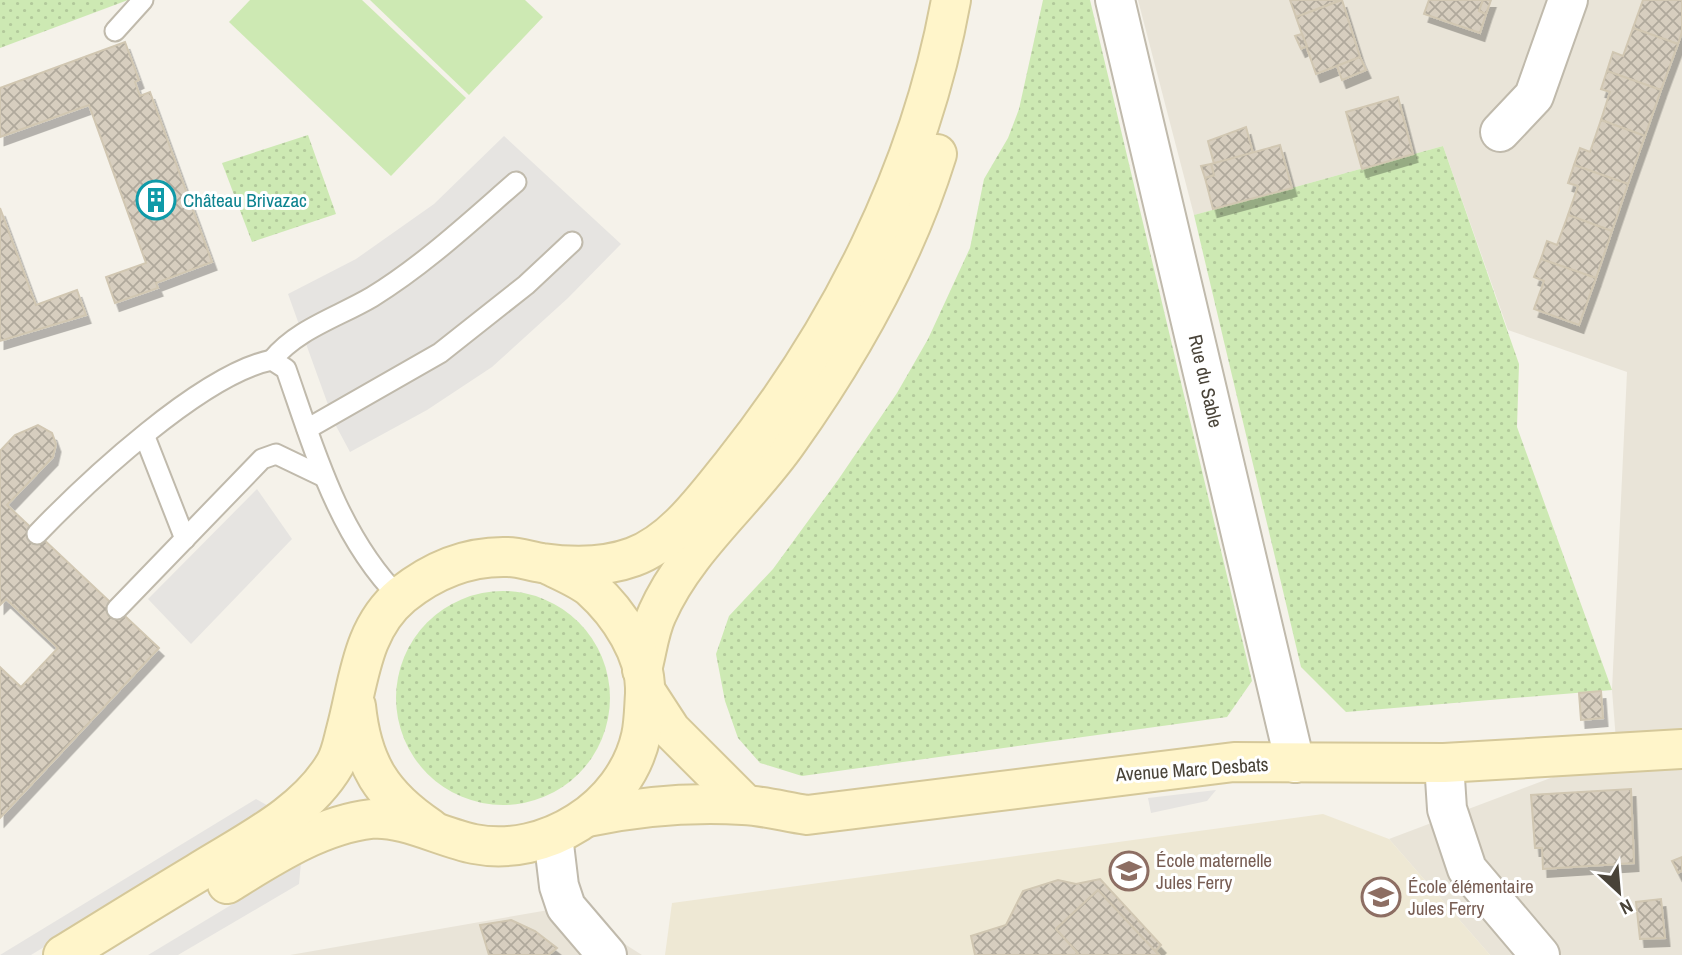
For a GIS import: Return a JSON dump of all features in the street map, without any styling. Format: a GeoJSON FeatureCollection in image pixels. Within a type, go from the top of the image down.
{"type":"FeatureCollection","features":[{"type":"Feature","properties":{"kind":"main road"},"geometry":{"type":"LineString","coordinates":[[63,955],[293,811],[319,788],[338,761],[355,697],[360,660],[376,626],[399,597],[431,574],[468,560],[507,557],[546,564],[612,564],[638,555],[664,541],[715,486],[762,427],[805,364],[878,232],[929,94],[951,0]]}},
{"type":"Feature","properties":{"kind":"main road"},"geometry":{"type":"LineString","coordinates":[[112,955],[254,867],[341,824],[375,819],[436,832],[474,844],[514,846],[553,836],[588,817],[621,782],[641,738],[644,680],[656,615],[687,563],[739,505],[787,443],[831,378],[869,310],[904,240],[932,167],[954,99],[976,0]]}},
{"type":"Feature","properties":{"kind":"main road"},"geometry":{"type":"LineString","coordinates":[[546,564],[590,587],[624,624],[644,680],[671,730],[746,805]]}},
{"type":"Feature","properties":{"kind":"main road"},"geometry":{"type":"LineString","coordinates":[[355,697],[359,738],[376,777],[402,809],[436,832]]}},
{"type":"Feature","properties":{"kind":"main road","name":"Avenue Marc Desbats"},"geometry":{"type":"LineString","coordinates":[[588,817],[638,807],[746,805],[807,815],[1175,767],[1234,762],[1444,763],[1682,749]]}},
{"type":"Feature","properties":{"kind":"street","name":"Rue du Sable"},"geometry":{"type":"LineString","coordinates":[[1115,0],[1295,763]]}},
{"type":"Feature","properties":{"kind":"street"},"geometry":{"type":"LineString","coordinates":[[1500,132],[1534,96],[1568,0]]}},
{"type":"Feature","properties":{"kind":"street"},"geometry":{"type":"LineString","coordinates":[[1444,763],[1447,809],[1467,869],[1540,955]]}},
{"type":"Feature","properties":{"kind":"street"},"geometry":{"type":"LineString","coordinates":[[553,836],[559,886],[566,907],[607,955]]}},
{"type":"Feature","properties":{"kind":"lane"},"geometry":{"type":"LineString","coordinates":[[115,31],[143,0]]}},
{"type":"Feature","properties":{"kind":"lane"},"geometry":{"type":"LineString","coordinates":[[37,534],[63,507],[191,397],[254,364],[272,360],[285,343],[372,296],[432,254],[516,182]]}},
{"type":"Feature","properties":{"kind":"lane"},"geometry":{"type":"LineString","coordinates":[[307,429],[440,353],[526,285],[572,242]]}},
{"type":"Feature","properties":{"kind":"lane"},"geometry":{"type":"LineString","coordinates":[[272,360],[286,369],[324,477],[366,558],[378,576],[399,597]]}},
{"type":"Feature","properties":{"kind":"lane"},"geometry":{"type":"LineString","coordinates":[[145,437],[185,539]]}},
{"type":"Feature","properties":{"kind":"lane"},"geometry":{"type":"LineString","coordinates":[[117,609],[262,459],[276,454],[324,477]]}},
{"type":"Feature","properties":{"kind":"shaded area"},"geometry":{"type":"Polygon","coordinates":[[[1138,0],[1682,0],[1682,955],[1490,955],[1389,839],[1617,753],[1612,690],[1627,372],[1508,330],[1443,146],[1194,215],[1138,0]]]}},
{"type":"Feature","properties":{"kind":"shaded area"},"geometry":{"type":"Polygon","coordinates":[[[504,136],[621,244],[568,298],[492,367],[427,410],[350,452],[335,424],[288,294],[356,259],[434,204],[504,136]]]}},
{"type":"Feature","properties":{"kind":"shaded area"},"geometry":{"type":"Polygon","coordinates":[[[257,489],[292,539],[191,644],[148,599],[257,489]]]}},
{"type":"Feature","properties":{"kind":"shaded area"},"geometry":{"type":"Polygon","coordinates":[[[1216,790],[1207,801],[1151,813],[1148,798],[1216,790]]]}},
{"type":"Feature","properties":{"kind":"shaded area"},"geometry":{"type":"Polygon","coordinates":[[[256,799],[272,808],[31,955],[0,955],[256,799]]]}},
{"type":"Feature","properties":{"kind":"shaded area","name":"École maternelle Jules Ferry"},"geometry":{"type":"Polygon","coordinates":[[[1323,814],[1389,839],[1490,955],[665,955],[672,903],[1323,814]]]}},
{"type":"Feature","properties":{"kind":"shaded area"},"geometry":{"type":"Polygon","coordinates":[[[301,863],[299,884],[178,955],[148,955],[301,863]]]}},
{"type":"Feature","properties":{"kind":"shaded area"},"geometry":{"type":"Polygon","coordinates":[[[566,907],[642,955],[290,955],[566,907]]]}},
{"type":"Feature","properties":{"kind":"green space"},"geometry":{"type":"Polygon","coordinates":[[[0,0],[128,0],[0,48],[0,0]]]}},
{"type":"Feature","properties":{"kind":"green space"},"geometry":{"type":"Polygon","coordinates":[[[250,0],[362,0],[466,98],[391,176],[229,22],[250,0]]]}},
{"type":"Feature","properties":{"kind":"green space"},"geometry":{"type":"Polygon","coordinates":[[[370,0],[525,0],[543,17],[469,95],[370,0]]]}},
{"type":"Feature","properties":{"kind":"green space"},"geometry":{"type":"Polygon","coordinates":[[[1043,0],[1090,0],[1252,681],[1227,717],[802,776],[760,763],[738,738],[725,701],[716,654],[729,616],[773,569],[838,480],[897,393],[928,339],[970,248],[984,179],[1008,138],[1019,109],[1043,0]]]}},
{"type":"Feature","properties":{"kind":"green space"},"geometry":{"type":"Polygon","coordinates":[[[308,135],[336,214],[252,242],[222,163],[308,135]]]}},
{"type":"Feature","properties":{"kind":"green space"},"geometry":{"type":"Polygon","coordinates":[[[1443,146],[1519,364],[1517,427],[1612,690],[1346,712],[1301,667],[1194,215],[1443,146]]]}},
{"type":"Feature","properties":{"kind":"green space"},"geometry":{"type":"Polygon","coordinates":[[[503,591],[524,593],[544,600],[562,609],[578,623],[592,639],[601,657],[608,677],[608,719],[601,739],[592,757],[578,773],[562,787],[544,796],[524,803],[503,805],[482,803],[462,796],[444,787],[428,773],[414,757],[405,739],[398,719],[396,698],[398,677],[405,657],[414,639],[428,623],[444,609],[462,600],[482,593],[503,591]]]}},
{"type":"Feature","properties":{"kind":"building"},"geometry":{"type":"Polygon","coordinates":[[[1290,0],[1341,0],[1296,17],[1290,0]]]}},
{"type":"Feature","properties":{"kind":"building"},"geometry":{"type":"Polygon","coordinates":[[[1342,0],[1360,57],[1316,74],[1296,17],[1342,0]]]}},
{"type":"Feature","properties":{"kind":"building"},"geometry":{"type":"Polygon","coordinates":[[[1429,0],[1483,0],[1479,11],[1486,14],[1480,33],[1424,14],[1429,0]]]}},
{"type":"Feature","properties":{"kind":"building"},"geometry":{"type":"Polygon","coordinates":[[[1483,0],[1491,0],[1486,14],[1479,11],[1483,0]]]}},
{"type":"Feature","properties":{"kind":"building"},"geometry":{"type":"Polygon","coordinates":[[[1643,0],[1682,0],[1682,32],[1678,44],[1633,28],[1643,0]]]}},
{"type":"Feature","properties":{"kind":"building"},"geometry":{"type":"Polygon","coordinates":[[[1633,28],[1678,44],[1661,90],[1607,71],[1613,52],[1623,56],[1633,28]]]}},
{"type":"Feature","properties":{"kind":"building"},"geometry":{"type":"Polygon","coordinates":[[[1302,34],[1307,46],[1301,49],[1295,36],[1302,34]]]}},
{"type":"Feature","properties":{"kind":"building","name":"Château Brivazac"},"geometry":{"type":"Polygon","coordinates":[[[125,42],[139,80],[135,82],[140,96],[150,92],[212,262],[156,283],[158,288],[115,303],[106,277],[146,263],[89,105],[0,137],[0,88],[125,42]]]}},
{"type":"Feature","properties":{"kind":"building"},"geometry":{"type":"Polygon","coordinates":[[[1360,57],[1366,70],[1342,80],[1337,66],[1360,57]]]}},
{"type":"Feature","properties":{"kind":"building"},"geometry":{"type":"Polygon","coordinates":[[[1607,71],[1661,90],[1645,136],[1601,120],[1610,92],[1601,89],[1607,71]]]}},
{"type":"Feature","properties":{"kind":"building"},"geometry":{"type":"Polygon","coordinates":[[[1398,97],[1413,154],[1362,169],[1346,112],[1398,97]]]}},
{"type":"Feature","properties":{"kind":"building"},"geometry":{"type":"Polygon","coordinates":[[[1601,120],[1645,136],[1628,184],[1574,165],[1580,148],[1590,152],[1601,120]]]}},
{"type":"Feature","properties":{"kind":"building"},"geometry":{"type":"Polygon","coordinates":[[[1246,127],[1253,153],[1214,164],[1208,141],[1246,127]]]}},
{"type":"Feature","properties":{"kind":"building"},"geometry":{"type":"Polygon","coordinates":[[[1280,145],[1292,188],[1213,209],[1205,178],[1214,175],[1211,164],[1280,145]]]}},
{"type":"Feature","properties":{"kind":"building"},"geometry":{"type":"Polygon","coordinates":[[[1211,164],[1214,175],[1205,178],[1201,166],[1211,164]]]}},
{"type":"Feature","properties":{"kind":"building"},"geometry":{"type":"Polygon","coordinates":[[[1574,165],[1628,184],[1612,231],[1568,215],[1578,186],[1568,183],[1574,165]]]}},
{"type":"Feature","properties":{"kind":"building"},"geometry":{"type":"Polygon","coordinates":[[[0,208],[36,305],[77,290],[86,315],[0,341],[0,208]]]}},
{"type":"Feature","properties":{"kind":"building"},"geometry":{"type":"Polygon","coordinates":[[[1568,215],[1612,231],[1596,278],[1541,259],[1547,241],[1557,245],[1568,215]]]}},
{"type":"Feature","properties":{"kind":"building"},"geometry":{"type":"Polygon","coordinates":[[[1541,259],[1596,278],[1579,325],[1534,309],[1544,281],[1534,277],[1541,259]]]}},
{"type":"Feature","properties":{"kind":"building"},"geometry":{"type":"Polygon","coordinates":[[[38,425],[52,433],[56,444],[53,457],[7,505],[159,648],[0,818],[0,667],[21,687],[58,648],[6,599],[0,605],[0,451],[15,435],[38,425]]]}},
{"type":"Feature","properties":{"kind":"building"},"geometry":{"type":"Polygon","coordinates":[[[1601,691],[1603,718],[1581,720],[1579,693],[1601,691]]]}},
{"type":"Feature","properties":{"kind":"building"},"geometry":{"type":"Polygon","coordinates":[[[1631,789],[1634,863],[1543,869],[1542,848],[1535,848],[1531,795],[1631,789]]]}},
{"type":"Feature","properties":{"kind":"building"},"geometry":{"type":"Polygon","coordinates":[[[1682,857],[1682,871],[1678,873],[1672,861],[1682,857]]]}},
{"type":"Feature","properties":{"kind":"building"},"geometry":{"type":"Polygon","coordinates":[[[1100,879],[1161,945],[1155,951],[1098,890],[1056,929],[1078,953],[1075,955],[975,955],[971,936],[1006,925],[1023,891],[1058,880],[1076,884],[1100,879]]]}},
{"type":"Feature","properties":{"kind":"building"},"geometry":{"type":"Polygon","coordinates":[[[1098,890],[1159,955],[1075,955],[1078,953],[1056,929],[1098,890]]]}},
{"type":"Feature","properties":{"kind":"building"},"geometry":{"type":"Polygon","coordinates":[[[1661,899],[1665,938],[1640,939],[1636,902],[1661,899]]]}},
{"type":"Feature","properties":{"kind":"building"},"geometry":{"type":"Polygon","coordinates":[[[511,920],[535,931],[557,948],[548,955],[489,955],[480,925],[511,920]]]}},
{"type":"Feature","properties":{"kind":"place","name":"Château Brivazac"},"geometry":{"type":"Point","coordinates":[156,200]}},
{"type":"Feature","properties":{"kind":"place","name":"École maternelle Jules Ferry"},"geometry":{"type":"Point","coordinates":[1129,871]}},
{"type":"Feature","properties":{"kind":"place","name":"École élémentaire Jules Ferry"},"geometry":{"type":"Point","coordinates":[1381,897]}}]}
